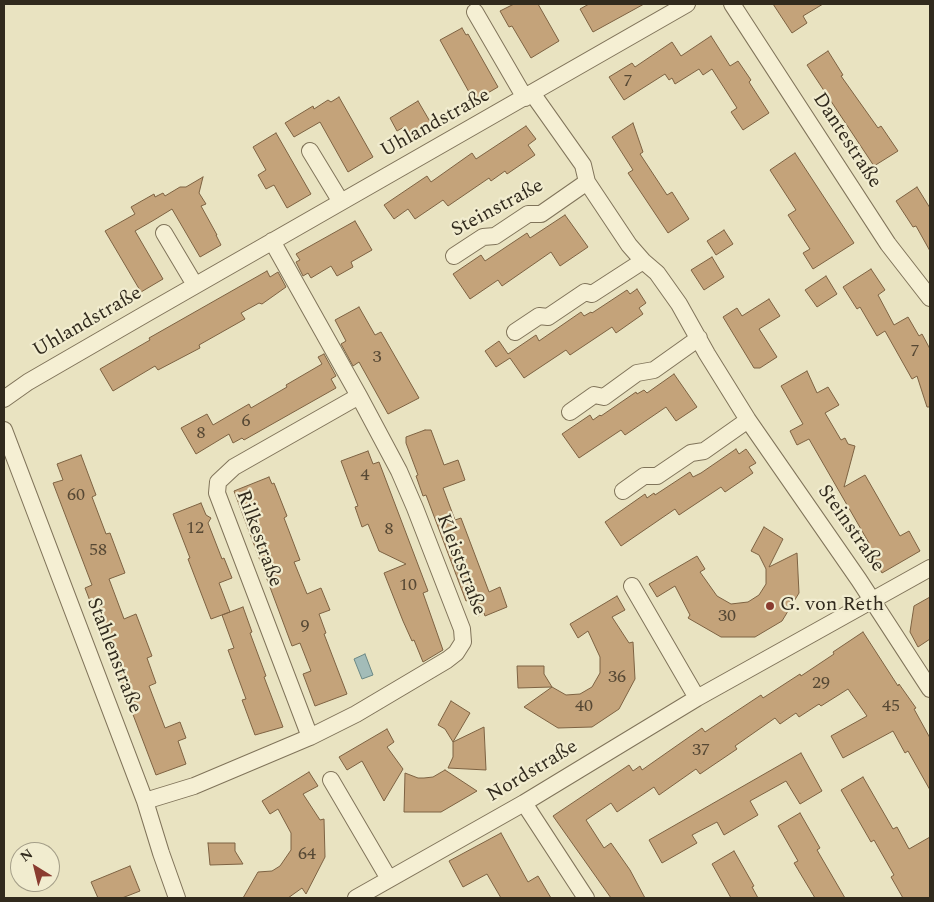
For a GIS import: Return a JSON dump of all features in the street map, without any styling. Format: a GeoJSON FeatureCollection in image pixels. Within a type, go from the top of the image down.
{"type":"FeatureCollection","features":[{"type":"Feature","properties":{"kind":"street","name":"Uhlandstraße"},"geometry":{"type":"LineString","coordinates":[[4,399],[28,382],[195,285],[687,4]]}},
{"type":"Feature","properties":{"kind":"street","name":"Dantestraße"},"geometry":{"type":"LineString","coordinates":[[732,4],[888,244],[930,298]]}},
{"type":"Feature","properties":{"kind":"street","name":"Uhlandstraße"},"geometry":{"type":"LineString","coordinates":[[475,12],[529,95]]}},
{"type":"Feature","properties":{"kind":"street","name":"Steinstraße"},"geometry":{"type":"LineString","coordinates":[[529,95],[583,165],[587,182],[629,245],[657,273],[679,304],[748,420],[872,600],[930,689]]}},
{"type":"Feature","properties":{"kind":"street"},"geometry":{"type":"LineString","coordinates":[[310,151],[341,202]]}},
{"type":"Feature","properties":{"kind":"street","name":"Steinstraße"},"geometry":{"type":"LineString","coordinates":[[454,256],[483,237],[495,236],[528,214],[541,214],[587,182]]}},
{"type":"Feature","properties":{"kind":"street"},"geometry":{"type":"LineString","coordinates":[[164,234],[195,285]]}},
{"type":"Feature","properties":{"kind":"street","name":"Kleiststraße"},"geometry":{"type":"LineString","coordinates":[[145,801],[194,786],[310,737],[356,714],[447,660],[456,653],[463,642],[462,629],[399,471],[360,396],[272,241]]}},
{"type":"Feature","properties":{"kind":"street"},"geometry":{"type":"LineString","coordinates":[[516,332],[539,316],[548,318],[585,292],[592,294],[643,261]]}},
{"type":"Feature","properties":{"kind":"street"},"geometry":{"type":"LineString","coordinates":[[570,412],[594,395],[604,397],[637,373],[654,370],[699,338]]}},
{"type":"Feature","properties":{"kind":"street","name":"Rilkestraße"},"geometry":{"type":"LineString","coordinates":[[310,737],[217,493],[218,482],[234,467],[360,396]]}},
{"type":"Feature","properties":{"kind":"street"},"geometry":{"type":"LineString","coordinates":[[623,491],[644,476],[657,476],[691,452],[704,451],[748,420]]}},
{"type":"Feature","properties":{"kind":"street","name":"Stahlenstraße"},"geometry":{"type":"LineString","coordinates":[[4,430],[145,801],[177,898]]}},
{"type":"Feature","properties":{"kind":"street","name":"Nordstraße"},"geometry":{"type":"LineString","coordinates":[[356,898],[524,803],[697,698],[930,568]]}},
{"type":"Feature","properties":{"kind":"street"},"geometry":{"type":"LineString","coordinates":[[632,586],[697,698]]}},
{"type":"Feature","properties":{"kind":"street"},"geometry":{"type":"LineString","coordinates":[[331,780],[389,879]]}},
{"type":"Feature","properties":{"kind":"street"},"geometry":{"type":"LineString","coordinates":[[524,803],[586,898]]}},
{"type":"Feature","properties":{"kind":"water"},"geometry":{"type":"Polygon","coordinates":[[[365,654],[373,675],[362,679],[354,659],[365,654]]]}},
{"type":"Feature","properties":{"kind":"building"},"geometry":{"type":"Polygon","coordinates":[[[514,4],[538,4],[559,41],[531,58],[512,26],[509,27],[500,11],[514,4]]]}},
{"type":"Feature","properties":{"kind":"building"},"geometry":{"type":"Polygon","coordinates":[[[589,4],[644,4],[593,32],[580,9],[589,4]]]}},
{"type":"Feature","properties":{"kind":"building"},"geometry":{"type":"Polygon","coordinates":[[[773,4],[823,4],[803,16],[807,23],[792,33],[773,4]]]}},
{"type":"Feature","properties":{"kind":"building"},"geometry":{"type":"Polygon","coordinates":[[[462,28],[466,35],[468,34],[498,87],[474,101],[440,40],[462,28]]]}},
{"type":"Feature","properties":{"kind":"building"},"geometry":{"type":"Polygon","coordinates":[[[711,36],[730,66],[738,61],[769,113],[743,130],[731,112],[737,108],[712,69],[703,75],[699,69],[675,84],[672,78],[669,80],[665,74],[624,100],[609,77],[632,63],[635,67],[672,42],[681,56],[711,36]]]}},
{"type":"Feature","properties":{"kind":"building"},"geometry":{"type":"Polygon","coordinates":[[[828,51],[843,75],[841,76],[878,128],[881,126],[898,151],[874,166],[807,65],[828,51]]]}},
{"type":"Feature","properties":{"kind":"building"},"geometry":{"type":"Polygon","coordinates":[[[339,97],[373,157],[348,172],[320,122],[294,137],[285,123],[313,106],[314,109],[328,100],[331,102],[339,97]]]}},
{"type":"Feature","properties":{"kind":"building"},"geometry":{"type":"Polygon","coordinates":[[[418,101],[432,125],[411,137],[404,127],[397,131],[390,118],[418,101]]]}},
{"type":"Feature","properties":{"kind":"building"},"geometry":{"type":"Polygon","coordinates":[[[633,123],[643,152],[640,154],[667,195],[672,192],[689,219],[668,233],[628,173],[633,170],[612,137],[633,123]]]}},
{"type":"Feature","properties":{"kind":"building"},"geometry":{"type":"Polygon","coordinates":[[[526,126],[536,139],[528,145],[535,155],[507,174],[505,171],[491,181],[489,178],[448,206],[443,200],[415,219],[408,209],[394,219],[384,205],[427,176],[431,182],[472,153],[476,159],[526,126]]]}},
{"type":"Feature","properties":{"kind":"building"},"geometry":{"type":"Polygon","coordinates":[[[276,133],[311,194],[287,208],[274,185],[266,189],[258,175],[266,170],[253,147],[276,133]]]}},
{"type":"Feature","properties":{"kind":"building"},"geometry":{"type":"Polygon","coordinates":[[[795,153],[854,243],[813,269],[803,253],[810,249],[788,215],[796,210],[770,170],[795,153]]]}},
{"type":"Feature","properties":{"kind":"building"},"geometry":{"type":"Polygon","coordinates":[[[203,177],[199,193],[206,204],[201,206],[221,245],[200,257],[172,209],[135,231],[163,279],[141,292],[105,231],[135,214],[131,207],[154,194],[155,197],[163,193],[165,196],[203,177]]]}},
{"type":"Feature","properties":{"kind":"building"},"geometry":{"type":"Polygon","coordinates":[[[917,187],[930,208],[930,251],[916,226],[913,227],[896,201],[917,187]]]}},
{"type":"Feature","properties":{"kind":"building"},"geometry":{"type":"Polygon","coordinates":[[[565,215],[588,247],[560,266],[551,252],[502,286],[498,280],[470,299],[453,274],[481,255],[485,261],[527,233],[530,238],[565,215]]]}},
{"type":"Feature","properties":{"kind":"building"},"geometry":{"type":"Polygon","coordinates":[[[355,221],[372,250],[351,262],[353,267],[337,276],[331,266],[311,278],[308,273],[303,276],[296,262],[300,260],[296,254],[355,221]]]}},
{"type":"Feature","properties":{"kind":"building"},"geometry":{"type":"Polygon","coordinates":[[[724,230],[733,244],[716,255],[707,241],[724,230]]]}},
{"type":"Feature","properties":{"kind":"building"},"geometry":{"type":"Polygon","coordinates":[[[712,257],[724,277],[704,290],[691,270],[712,257]]]}},
{"type":"Feature","properties":{"kind":"building"},"geometry":{"type":"Polygon","coordinates":[[[871,269],[885,290],[878,295],[894,325],[908,317],[919,336],[922,334],[930,349],[930,407],[927,407],[917,376],[912,379],[885,331],[877,336],[860,307],[857,309],[843,287],[871,269]]]}},
{"type":"Feature","properties":{"kind":"building"},"geometry":{"type":"Polygon","coordinates":[[[267,271],[270,277],[278,272],[286,287],[262,304],[259,303],[241,313],[245,319],[199,345],[200,348],[158,370],[155,366],[113,391],[100,369],[150,340],[149,338],[267,271]]]}},
{"type":"Feature","properties":{"kind":"building"},"geometry":{"type":"Polygon","coordinates":[[[826,276],[837,294],[817,307],[805,290],[826,276]]]}},
{"type":"Feature","properties":{"kind":"building"},"geometry":{"type":"Polygon","coordinates":[[[637,289],[646,303],[639,308],[643,314],[616,333],[612,327],[570,355],[566,350],[524,378],[510,358],[496,367],[485,351],[499,341],[508,354],[536,335],[539,341],[581,312],[584,316],[592,313],[627,290],[630,294],[637,289]]]}},
{"type":"Feature","properties":{"kind":"building"},"geometry":{"type":"Polygon","coordinates":[[[769,299],[780,316],[759,329],[777,357],[760,368],[754,368],[723,317],[737,308],[742,316],[769,299]]]}},
{"type":"Feature","properties":{"kind":"building"},"geometry":{"type":"Polygon","coordinates":[[[359,307],[375,335],[381,332],[419,398],[388,414],[359,362],[353,366],[341,344],[346,341],[335,320],[359,307]]]}},
{"type":"Feature","properties":{"kind":"building"},"geometry":{"type":"Polygon","coordinates":[[[324,354],[336,376],[331,379],[336,388],[244,440],[242,438],[233,443],[229,434],[196,454],[181,428],[207,414],[213,425],[249,404],[251,408],[322,364],[318,357],[324,354]]]}},
{"type":"Feature","properties":{"kind":"building"},"geometry":{"type":"Polygon","coordinates":[[[807,371],[817,393],[828,387],[839,405],[825,413],[841,440],[845,438],[848,444],[855,446],[844,487],[865,475],[900,536],[909,531],[920,551],[882,573],[866,545],[869,543],[809,439],[797,445],[790,431],[803,424],[781,386],[807,371]]]}},
{"type":"Feature","properties":{"kind":"building"},"geometry":{"type":"Polygon","coordinates":[[[674,374],[697,407],[676,421],[666,407],[625,435],[621,430],[579,458],[562,434],[590,415],[593,420],[601,416],[636,392],[637,394],[644,390],[647,393],[674,374]]]}},
{"type":"Feature","properties":{"kind":"building"},"geometry":{"type":"Polygon","coordinates":[[[425,430],[431,430],[444,465],[458,460],[465,480],[443,488],[455,520],[461,518],[489,592],[500,587],[507,607],[485,616],[484,613],[478,616],[471,599],[466,601],[426,495],[423,496],[416,476],[418,475],[406,443],[406,437],[425,430]]]}},
{"type":"Feature","properties":{"kind":"building"},"geometry":{"type":"Polygon","coordinates":[[[736,449],[739,454],[746,449],[756,463],[749,467],[753,473],[725,492],[721,487],[679,515],[675,509],[621,546],[605,522],[645,494],[647,498],[654,493],[655,495],[690,472],[693,477],[736,449]]]}},
{"type":"Feature","properties":{"kind":"building"},"geometry":{"type":"Polygon","coordinates":[[[368,451],[373,464],[379,462],[428,591],[423,593],[443,650],[423,662],[414,640],[412,641],[403,621],[384,573],[406,564],[379,551],[368,524],[362,527],[355,507],[358,506],[341,461],[368,451]]]}},
{"type":"Feature","properties":{"kind":"building"},"geometry":{"type":"Polygon","coordinates":[[[81,455],[96,495],[92,497],[106,534],[110,533],[125,573],[109,579],[124,619],[136,614],[152,656],[147,658],[156,683],[149,686],[165,728],[180,722],[186,738],[178,741],[186,764],[156,775],[116,670],[121,668],[105,625],[100,627],[85,588],[92,585],[53,483],[63,480],[57,464],[81,455]]]}},
{"type":"Feature","properties":{"kind":"building"},"geometry":{"type":"Polygon","coordinates":[[[269,477],[272,484],[274,483],[287,516],[284,518],[300,560],[294,562],[307,594],[321,588],[330,610],[319,614],[326,633],[324,634],[347,694],[315,706],[303,674],[311,671],[300,643],[292,646],[234,491],[269,477]]]}},
{"type":"Feature","properties":{"kind":"building"},"geometry":{"type":"Polygon","coordinates":[[[201,503],[206,515],[211,518],[208,523],[222,559],[224,558],[232,578],[219,583],[230,612],[211,619],[173,514],[201,503]]]}},
{"type":"Feature","properties":{"kind":"building"},"geometry":{"type":"Polygon","coordinates":[[[764,527],[783,539],[769,567],[797,553],[799,593],[782,621],[755,637],[721,637],[688,618],[690,615],[675,586],[657,597],[649,584],[697,556],[705,569],[700,572],[717,596],[731,604],[748,602],[759,595],[766,584],[766,569],[759,555],[751,551],[764,527]]]}},
{"type":"Feature","properties":{"kind":"building"},"geometry":{"type":"Polygon","coordinates":[[[617,596],[625,610],[612,617],[629,643],[633,642],[635,679],[619,709],[592,727],[558,728],[524,707],[552,687],[566,695],[580,694],[592,687],[600,673],[600,657],[588,631],[578,638],[570,624],[617,596]]]}},
{"type":"Feature","properties":{"kind":"building"},"geometry":{"type":"Polygon","coordinates":[[[930,597],[930,639],[918,647],[910,632],[914,606],[930,597]]]}},
{"type":"Feature","properties":{"kind":"building"},"geometry":{"type":"Polygon","coordinates":[[[243,607],[252,632],[250,633],[266,676],[264,677],[283,727],[255,735],[242,700],[246,699],[228,650],[234,648],[222,615],[243,607]]]}},
{"type":"Feature","properties":{"kind":"building"},"geometry":{"type":"Polygon","coordinates":[[[863,632],[898,686],[899,684],[916,708],[914,709],[930,738],[930,790],[908,751],[905,753],[893,731],[843,758],[831,736],[867,716],[848,689],[799,717],[796,713],[780,724],[775,718],[735,746],[737,749],[700,774],[696,769],[659,795],[654,787],[617,812],[611,803],[586,820],[604,848],[611,843],[630,870],[645,898],[611,898],[553,816],[629,765],[633,771],[640,766],[642,770],[702,728],[705,732],[761,695],[763,698],[800,674],[801,676],[863,632]]]}},
{"type":"Feature","properties":{"kind":"building"},"geometry":{"type":"Polygon","coordinates":[[[517,666],[544,666],[544,674],[552,687],[518,688],[517,666]]]}},
{"type":"Feature","properties":{"kind":"building"},"geometry":{"type":"Polygon","coordinates":[[[451,701],[470,713],[453,742],[445,729],[438,725],[451,701]]]}},
{"type":"Feature","properties":{"kind":"building"},"geometry":{"type":"Polygon","coordinates":[[[484,727],[486,770],[448,768],[453,757],[453,742],[484,727]]]}},
{"type":"Feature","properties":{"kind":"building"},"geometry":{"type":"Polygon","coordinates":[[[387,729],[394,742],[387,747],[403,769],[384,801],[362,761],[347,770],[339,757],[387,729]]]}},
{"type":"Feature","properties":{"kind":"building"},"geometry":{"type":"Polygon","coordinates":[[[801,753],[822,791],[800,804],[786,781],[750,801],[758,815],[724,835],[717,822],[692,835],[697,843],[662,863],[649,840],[801,753]]]}},
{"type":"Feature","properties":{"kind":"building"},"geometry":{"type":"Polygon","coordinates":[[[445,770],[477,791],[441,812],[404,812],[405,773],[418,778],[424,778],[433,777],[445,770]]]}},
{"type":"Feature","properties":{"kind":"building"},"geometry":{"type":"Polygon","coordinates":[[[309,772],[318,786],[303,794],[320,820],[324,819],[325,857],[306,894],[302,888],[288,898],[243,898],[258,872],[272,871],[280,866],[291,850],[291,833],[278,809],[270,814],[262,801],[309,772]]]}},
{"type":"Feature","properties":{"kind":"building"},"geometry":{"type":"Polygon","coordinates":[[[863,777],[893,829],[897,827],[909,849],[930,837],[930,898],[903,898],[891,877],[894,875],[874,840],[871,842],[841,790],[863,777]]]}},
{"type":"Feature","properties":{"kind":"building"},"geometry":{"type":"Polygon","coordinates":[[[800,813],[820,848],[817,850],[845,898],[815,898],[794,863],[798,861],[778,826],[800,813]]]}},
{"type":"Feature","properties":{"kind":"building"},"geometry":{"type":"Polygon","coordinates":[[[501,833],[528,882],[538,876],[551,898],[501,898],[487,874],[463,887],[449,861],[501,833]]]}},
{"type":"Feature","properties":{"kind":"building"},"geometry":{"type":"Polygon","coordinates":[[[208,843],[235,843],[235,851],[243,864],[210,865],[208,843]]]}},
{"type":"Feature","properties":{"kind":"building"},"geometry":{"type":"Polygon","coordinates":[[[734,851],[754,886],[752,887],[758,898],[731,898],[712,864],[734,851]]]}},
{"type":"Feature","properties":{"kind":"building"},"geometry":{"type":"Polygon","coordinates":[[[130,866],[140,891],[122,898],[98,898],[91,882],[130,866]]]}},
{"type":"Feature","properties":{"kind":"place","name":"G. von Reth"},"geometry":{"type":"Point","coordinates":[770,606]}}]}
